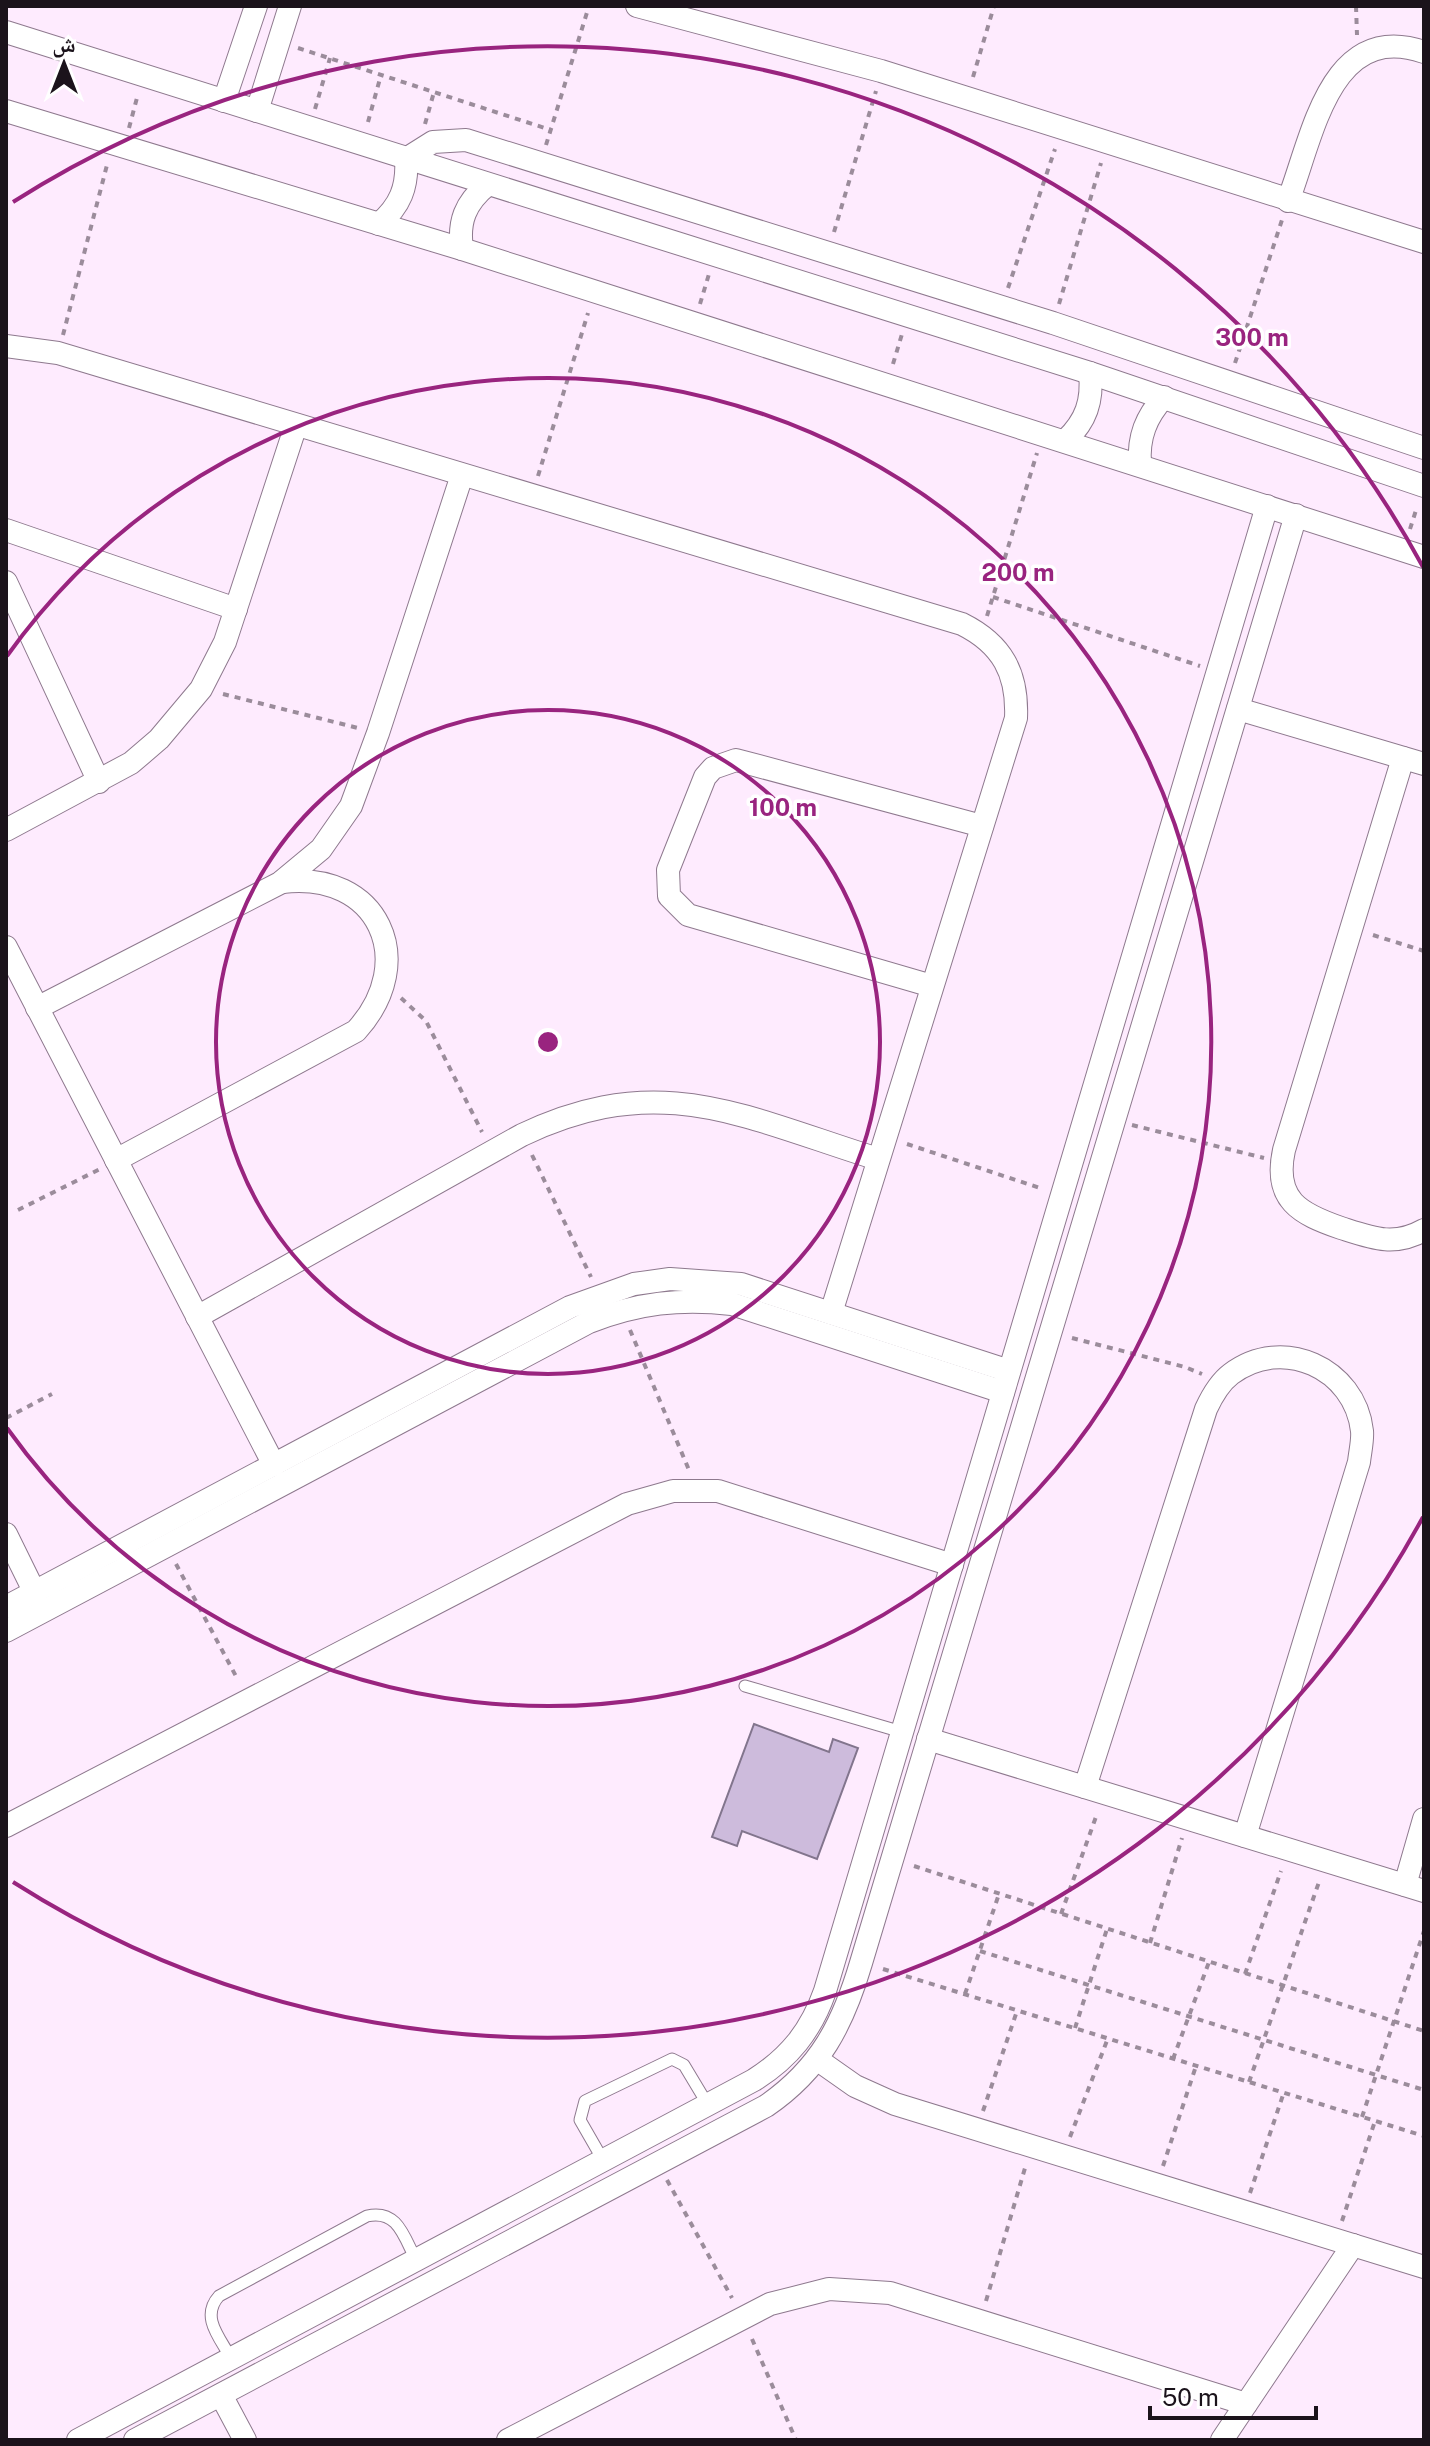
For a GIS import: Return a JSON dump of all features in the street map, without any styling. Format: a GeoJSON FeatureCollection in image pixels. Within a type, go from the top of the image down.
{"type":"FeatureCollection","features":[{"type":"Feature","properties":{"kind":"street"},"geometry":{"type":"LineString","coordinates":[[257,111],[290,6]]}},
{"type":"Feature","properties":{"kind":"street"},"geometry":{"type":"LineString","coordinates":[[637,6],[881,71],[1424,242]]}},
{"type":"Feature","properties":{"kind":"street"},"geometry":{"type":"LineString","coordinates":[[224,101],[253,13],[280,36]]}},
{"type":"Feature","properties":{"kind":"street"},"geometry":{"type":"LineString","coordinates":[[6,32],[1090,373],[1424,486]]}},
{"type":"Feature","properties":{"kind":"street"},"geometry":{"type":"LineString","coordinates":[[1288,201],[1331,88],[1350,61],[1364,52],[1396,45],[1424,52]]}},
{"type":"Feature","properties":{"kind":"street"},"geometry":{"type":"LineString","coordinates":[[6,111],[462,249],[1414,553]]}},
{"type":"Feature","properties":{"kind":"street"},"geometry":{"type":"LineString","coordinates":[[406,159],[433,142],[466,140],[1053,323],[1424,448]]}},
{"type":"Feature","properties":{"kind":"street"},"geometry":{"type":"LineString","coordinates":[[379,224],[390,215],[405,189],[406,159]]}},
{"type":"Feature","properties":{"kind":"street"},"geometry":{"type":"LineString","coordinates":[[462,249],[461,220],[475,195],[487,185]]}},
{"type":"Feature","properties":{"kind":"street"},"geometry":{"type":"LineString","coordinates":[[6,346],[58,353],[947,620],[982,634],[998,649],[1011,670],[1017,694],[1016,718],[831,1313]]}},
{"type":"Feature","properties":{"kind":"street"},"geometry":{"type":"LineString","coordinates":[[1066,440],[1076,430],[1090,403],[1090,373]]}},
{"type":"Feature","properties":{"kind":"street"},"geometry":{"type":"LineString","coordinates":[[1140,464],[1141,435],[1146,421],[1164,397]]}},
{"type":"Feature","properties":{"kind":"street"},"geometry":{"type":"LineString","coordinates":[[6,830],[99,782],[159,739],[201,689],[225,642],[296,425]]}},
{"type":"Feature","properties":{"kind":"street"},"geometry":{"type":"LineString","coordinates":[[37,1008],[280,883],[302,867],[338,828],[351,806],[378,733],[462,475]]}},
{"type":"Feature","properties":{"kind":"street"},"geometry":{"type":"LineString","coordinates":[[78,2440],[708,2105],[773,2068],[806,2034],[817,2013],[902,1732],[1267,506]]}},
{"type":"Feature","properties":{"kind":"street"},"geometry":{"type":"LineString","coordinates":[[135,2440],[766,2106],[786,2093],[818,2060],[841,2022],[1296,515]]}},
{"type":"Feature","properties":{"kind":"street"},"geometry":{"type":"LineString","coordinates":[[6,530],[236,609]]}},
{"type":"Feature","properties":{"kind":"street"},"geometry":{"type":"LineString","coordinates":[[6,582],[99,782]]}},
{"type":"Feature","properties":{"kind":"street"},"geometry":{"type":"LineString","coordinates":[[1238,709],[1414,761],[1351,929],[1281,1162],[1286,1193],[1305,1215],[1377,1240],[1410,1238],[1424,1230]]}},
{"type":"Feature","properties":{"kind":"street"},"geometry":{"type":"LineString","coordinates":[[932,986],[688,915],[669,896],[668,870],[705,777],[713,768],[736,760],[982,826]]}},
{"type":"Feature","properties":{"kind":"street"},"geometry":{"type":"LineString","coordinates":[[116,1160],[356,1031],[374,1012],[385,988],[388,963],[384,938],[363,906],[331,884],[306,879],[280,883]]}},
{"type":"Feature","properties":{"kind":"street"},"geometry":{"type":"LineString","coordinates":[[6,947],[274,1465]]}},
{"type":"Feature","properties":{"kind":"street"},"geometry":{"type":"LineString","coordinates":[[197,1317],[522,1135],[558,1118],[596,1106],[636,1101],[676,1101],[715,1108],[878,1159]]}},
{"type":"Feature","properties":{"kind":"street"},"geometry":{"type":"LineString","coordinates":[[6,1607],[599,1295],[634,1284],[705,1279],[741,1284],[831,1313],[1006,1382]]}},
{"type":"Feature","properties":{"kind":"street"},"geometry":{"type":"LineString","coordinates":[[6,1631],[168,1548],[589,1322],[622,1309],[658,1302],[695,1300],[732,1304],[1006,1382]]}},
{"type":"Feature","properties":{"kind":"street"},"geometry":{"type":"LineString","coordinates":[[1095,1790],[1206,1409],[1216,1390],[1231,1374],[1257,1360],[1286,1356],[1315,1363],[1339,1380],[1356,1404],[1363,1433],[1359,1462],[1245,1836]]}},
{"type":"Feature","properties":{"kind":"street"},"geometry":{"type":"LineString","coordinates":[[6,1826],[627,1504],[650,1496],[697,1489],[739,1495],[952,1565]]}},
{"type":"Feature","properties":{"kind":"street"},"geometry":{"type":"LineString","coordinates":[[6,1534],[35,1593]]}},
{"type":"Feature","properties":{"kind":"street"},"geometry":{"type":"LineString","coordinates":[[928,1739],[1415,1888],[1424,1819]]}},
{"type":"Feature","properties":{"kind":"street"},"geometry":{"type":"LineString","coordinates":[[818,2060],[874,2096],[1424,2267]]}},
{"type":"Feature","properties":{"kind":"street"},"geometry":{"type":"LineString","coordinates":[[1222,2440],[1344,2242]]}},
{"type":"Feature","properties":{"kind":"street"},"geometry":{"type":"LineString","coordinates":[[508,2440],[743,2318],[799,2294],[859,2288],[890,2293],[1246,2404]]}},
{"type":"Feature","properties":{"kind":"street"},"geometry":{"type":"LineString","coordinates":[[221,2395],[245,2440]]}},
{"type":"Feature","properties":{"kind":"lane"},"geometry":{"type":"LineString","coordinates":[[745,1686],[902,1732]]}},
{"type":"Feature","properties":{"kind":"lane"},"geometry":{"type":"LineString","coordinates":[[603,2160],[580,2120],[585,2101],[672,2059],[684,2065],[708,2105]]}},
{"type":"Feature","properties":{"kind":"lane"},"geometry":{"type":"LineString","coordinates":[[231,2358],[210,2320],[213,2303],[219,2296],[367,2216],[386,2214],[394,2218],[416,2260]]}},
{"type":"Feature","properties":{"kind":"path"},"geometry":{"type":"LineString","coordinates":[[541,163],[589,6]]}},
{"type":"Feature","properties":{"kind":"path"},"geometry":{"type":"LineString","coordinates":[[966,98],[994,6]]}},
{"type":"Feature","properties":{"kind":"path"},"geometry":{"type":"LineString","coordinates":[[1356,6],[1355,26],[1364,52]]}},
{"type":"Feature","properties":{"kind":"path"},"geometry":{"type":"LineString","coordinates":[[280,36],[330,58],[551,130]]}},
{"type":"Feature","properties":{"kind":"path"},"geometry":{"type":"LineString","coordinates":[[310,128],[330,58]]}},
{"type":"Feature","properties":{"kind":"path"},"geometry":{"type":"LineString","coordinates":[[828,253],[881,71]]}},
{"type":"Feature","properties":{"kind":"path"},"geometry":{"type":"LineString","coordinates":[[362,145],[381,75]]}},
{"type":"Feature","properties":{"kind":"path"},"geometry":{"type":"LineString","coordinates":[[58,353],[118,145],[143,76]]}},
{"type":"Feature","properties":{"kind":"path"},"geometry":{"type":"LineString","coordinates":[[1002,308],[1062,127]]}},
{"type":"Feature","properties":{"kind":"path"},"geometry":{"type":"LineString","coordinates":[[1053,323],[1108,142]]}},
{"type":"Feature","properties":{"kind":"path"},"geometry":{"type":"LineString","coordinates":[[1229,381],[1288,201]]}},
{"type":"Feature","properties":{"kind":"path"},"geometry":{"type":"LineString","coordinates":[[694,323],[714,257]]}},
{"type":"Feature","properties":{"kind":"path"},"geometry":{"type":"LineString","coordinates":[[532,496],[594,291]]}},
{"type":"Feature","properties":{"kind":"path"},"geometry":{"type":"LineString","coordinates":[[887,383],[907,316]]}},
{"type":"Feature","properties":{"kind":"path"},"geometry":{"type":"LineString","coordinates":[[982,634],[1043,433]]}},
{"type":"Feature","properties":{"kind":"path"},"geometry":{"type":"LineString","coordinates":[[1414,553],[1424,486]]}},
{"type":"Feature","properties":{"kind":"path"},"geometry":{"type":"LineString","coordinates":[[993,597],[1218,672]]}},
{"type":"Feature","properties":{"kind":"path"},"geometry":{"type":"LineString","coordinates":[[201,689],[378,733]]}},
{"type":"Feature","properties":{"kind":"path"},"geometry":{"type":"LineString","coordinates":[[1351,929],[1424,951]]}},
{"type":"Feature","properties":{"kind":"path"},"geometry":{"type":"LineString","coordinates":[[385,988],[414,1007],[426,1021],[493,1152]]}},
{"type":"Feature","properties":{"kind":"path"},"geometry":{"type":"LineString","coordinates":[[1115,1120],[1281,1162]]}},
{"type":"Feature","properties":{"kind":"path"},"geometry":{"type":"LineString","coordinates":[[522,1135],[599,1295]]}},
{"type":"Feature","properties":{"kind":"path"},"geometry":{"type":"LineString","coordinates":[[885,1137],[1062,1195]]}},
{"type":"Feature","properties":{"kind":"path"},"geometry":{"type":"LineString","coordinates":[[18,1210],[116,1160]]}},
{"type":"Feature","properties":{"kind":"path"},"geometry":{"type":"LineString","coordinates":[[622,1309],[697,1489]]}},
{"type":"Feature","properties":{"kind":"path"},"geometry":{"type":"LineString","coordinates":[[1050,1333],[1185,1367],[1208,1378],[1216,1390]]}},
{"type":"Feature","properties":{"kind":"path"},"geometry":{"type":"LineString","coordinates":[[6,1418],[52,1394]]}},
{"type":"Feature","properties":{"kind":"path"},"geometry":{"type":"LineString","coordinates":[[168,1548],[249,1701]]}},
{"type":"Feature","properties":{"kind":"path"},"geometry":{"type":"LineString","coordinates":[[1061,1914],[1095,1790]]}},
{"type":"Feature","properties":{"kind":"path"},"geometry":{"type":"LineString","coordinates":[[1150,1943],[1188,1819]]}},
{"type":"Feature","properties":{"kind":"path"},"geometry":{"type":"LineString","coordinates":[[1245,1974],[1288,1850]]}},
{"type":"Feature","properties":{"kind":"path"},"geometry":{"type":"LineString","coordinates":[[892,1859],[1424,2031]]}},
{"type":"Feature","properties":{"kind":"path"},"geometry":{"type":"LineString","coordinates":[[1249,2082],[1327,1861]]}},
{"type":"Feature","properties":{"kind":"path"},"geometry":{"type":"LineString","coordinates":[[965,1995],[999,1894]]}},
{"type":"Feature","properties":{"kind":"path"},"geometry":{"type":"LineString","coordinates":[[1075,2028],[1107,1929]]}},
{"type":"Feature","properties":{"kind":"path"},"geometry":{"type":"LineString","coordinates":[[1362,2117],[1424,1931]]}},
{"type":"Feature","properties":{"kind":"path"},"geometry":{"type":"LineString","coordinates":[[980,1951],[1424,2090]]}},
{"type":"Feature","properties":{"kind":"path"},"geometry":{"type":"LineString","coordinates":[[1173,2059],[1209,1962]]}},
{"type":"Feature","properties":{"kind":"path"},"geometry":{"type":"LineString","coordinates":[[861,1963],[1424,2136]]}},
{"type":"Feature","properties":{"kind":"path"},"geometry":{"type":"LineString","coordinates":[[977,2129],[1017,2011]]}},
{"type":"Feature","properties":{"kind":"path"},"geometry":{"type":"LineString","coordinates":[[1063,2156],[1108,2038]]}},
{"type":"Feature","properties":{"kind":"path"},"geometry":{"type":"LineString","coordinates":[[1157,2184],[1196,2066]]}},
{"type":"Feature","properties":{"kind":"path"},"geometry":{"type":"LineString","coordinates":[[1244,2212],[1284,2092]]}},
{"type":"Feature","properties":{"kind":"path"},"geometry":{"type":"LineString","coordinates":[[1344,2242],[1375,2121]]}},
{"type":"Feature","properties":{"kind":"path"},"geometry":{"type":"LineString","coordinates":[[981,2321],[1031,2146]]}},
{"type":"Feature","properties":{"kind":"path"},"geometry":{"type":"LineString","coordinates":[[659,2163],[743,2318],[796,2440]]}},
{"type":"Feature","properties":{"kind":"building"},"geometry":{"type":"Polygon","coordinates":[[[754,1724],[829,1752],[833,1739],[858,1748],[817,1859],[742,1831],[737,1846],[712,1837],[754,1724]]]}}]}
